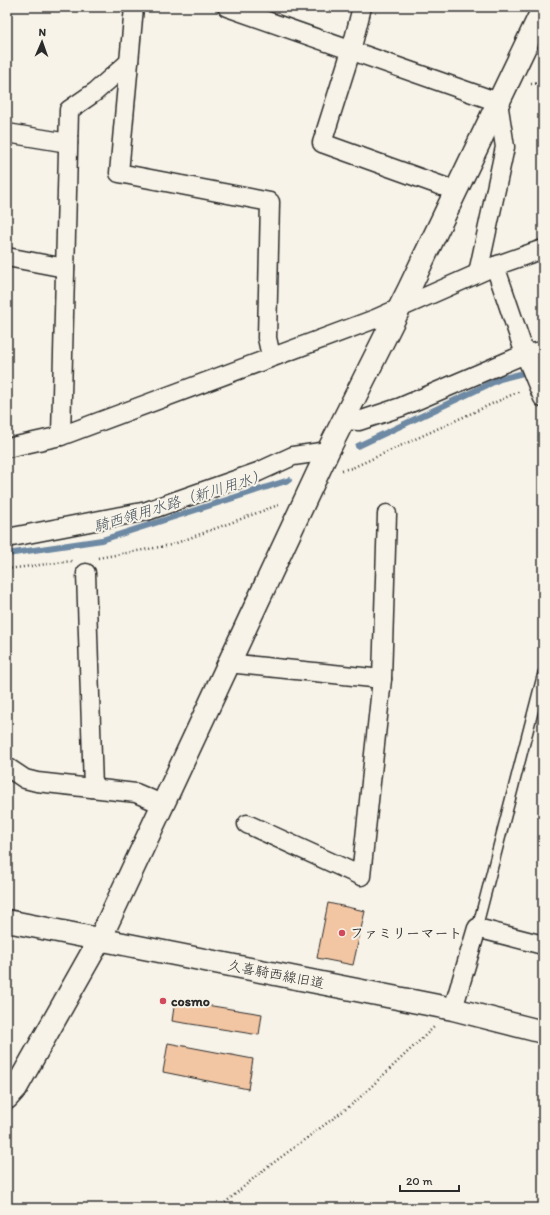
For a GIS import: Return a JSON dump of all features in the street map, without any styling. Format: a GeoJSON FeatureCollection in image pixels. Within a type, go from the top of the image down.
{"type":"FeatureCollection","features":[{"type":"Feature","properties":{"kind":"street"},"geometry":{"type":"LineString","coordinates":[[134,7],[119,173],[270,202],[266,338],[271,356]]}},
{"type":"Feature","properties":{"kind":"street"},"geometry":{"type":"LineString","coordinates":[[227,7],[498,102]]}},
{"type":"Feature","properties":{"kind":"street"},"geometry":{"type":"LineString","coordinates":[[362,7],[351,51],[322,143],[456,190]]}},
{"type":"Feature","properties":{"kind":"street"},"geometry":{"type":"LineString","coordinates":[[7,1098],[16,1088],[100,939],[164,805],[228,663],[332,461],[343,420],[400,308],[543,9]]}},
{"type":"Feature","properties":{"kind":"street"},"geometry":{"type":"LineString","coordinates":[[60,436],[69,110],[95,92],[129,62]]}},
{"type":"Feature","properties":{"kind":"street"},"geometry":{"type":"LineString","coordinates":[[478,273],[505,147],[498,102]]}},
{"type":"Feature","properties":{"kind":"street"},"geometry":{"type":"LineString","coordinates":[[7,133],[68,143]]}},
{"type":"Feature","properties":{"kind":"street"},"geometry":{"type":"LineString","coordinates":[[7,448],[60,436],[271,356],[375,319],[478,273],[543,249]]}},
{"type":"Feature","properties":{"kind":"street"},"geometry":{"type":"LineString","coordinates":[[7,257],[65,268]]}},
{"type":"Feature","properties":{"kind":"street"},"geometry":{"type":"LineString","coordinates":[[495,266],[525,354],[543,398]]}},
{"type":"Feature","properties":{"kind":"street"},"geometry":{"type":"LineString","coordinates":[[343,420],[359,421],[401,407],[525,354],[543,351]]}},
{"type":"Feature","properties":{"kind":"street"},"geometry":{"type":"LineString","coordinates":[[7,538],[147,511],[258,472],[293,456],[332,461]]}},
{"type":"Feature","properties":{"kind":"street"},"geometry":{"type":"LineString","coordinates":[[247,824],[361,876],[382,679],[387,514]]}},
{"type":"Feature","properties":{"kind":"street"},"geometry":{"type":"LineString","coordinates":[[85,564],[93,788]]}},
{"type":"Feature","properties":{"kind":"street"},"geometry":{"type":"LineString","coordinates":[[228,663],[382,679]]}},
{"type":"Feature","properties":{"kind":"street"},"geometry":{"type":"LineString","coordinates":[[7,767],[25,779],[36,782],[136,793],[164,805]]}},
{"type":"Feature","properties":{"kind":"street","name":"久喜騎西線旧道"},"geometry":{"type":"LineString","coordinates":[[7,921],[453,1009],[543,1032]]}},
{"type":"Feature","properties":{"kind":"street"},"geometry":{"type":"LineString","coordinates":[[453,1009],[477,928],[543,945]]}},
{"type":"Feature","properties":{"kind":"lane"},"geometry":{"type":"LineString","coordinates":[[477,928],[543,673]]}},
{"type":"Feature","properties":{"kind":"path"},"geometry":{"type":"LineString","coordinates":[[332,461],[352,468],[519,392]]}},
{"type":"Feature","properties":{"kind":"path"},"geometry":{"type":"LineString","coordinates":[[7,569],[85,564],[171,545],[282,503],[287,504]]}},
{"type":"Feature","properties":{"kind":"path"},"geometry":{"type":"LineString","coordinates":[[219,1208],[261,1172],[354,1103],[453,1009]]}},
{"type":"Feature","properties":{"kind":"building"},"geometry":{"type":"Polygon","coordinates":[[[328,903],[365,911],[353,965],[317,958],[328,903]]]}},
{"type":"Feature","properties":{"kind":"building"},"geometry":{"type":"Polygon","coordinates":[[[175,1000],[262,1014],[259,1035],[172,1021],[175,1000]]]}},
{"type":"Feature","properties":{"kind":"building"},"geometry":{"type":"Polygon","coordinates":[[[168,1043],[253,1059],[248,1089],[163,1072],[168,1043]]]}},
{"type":"Feature","properties":{"kind":"waterway","name":"騎西領用水路（新川用水）"},"geometry":{"type":"LineString","coordinates":[[358,446],[500,379],[543,368]]}},
{"type":"Feature","properties":{"kind":"waterway","name":"騎西領用水路（新川用水）"},"geometry":{"type":"LineString","coordinates":[[7,554],[102,540],[289,480]]}},
{"type":"Feature","properties":{"kind":"place","name":"ファミリーマート"},"geometry":{"type":"Point","coordinates":[342,933]}},
{"type":"Feature","properties":{"kind":"place","name":"cosmo"},"geometry":{"type":"Point","coordinates":[163,1001]}}]}
